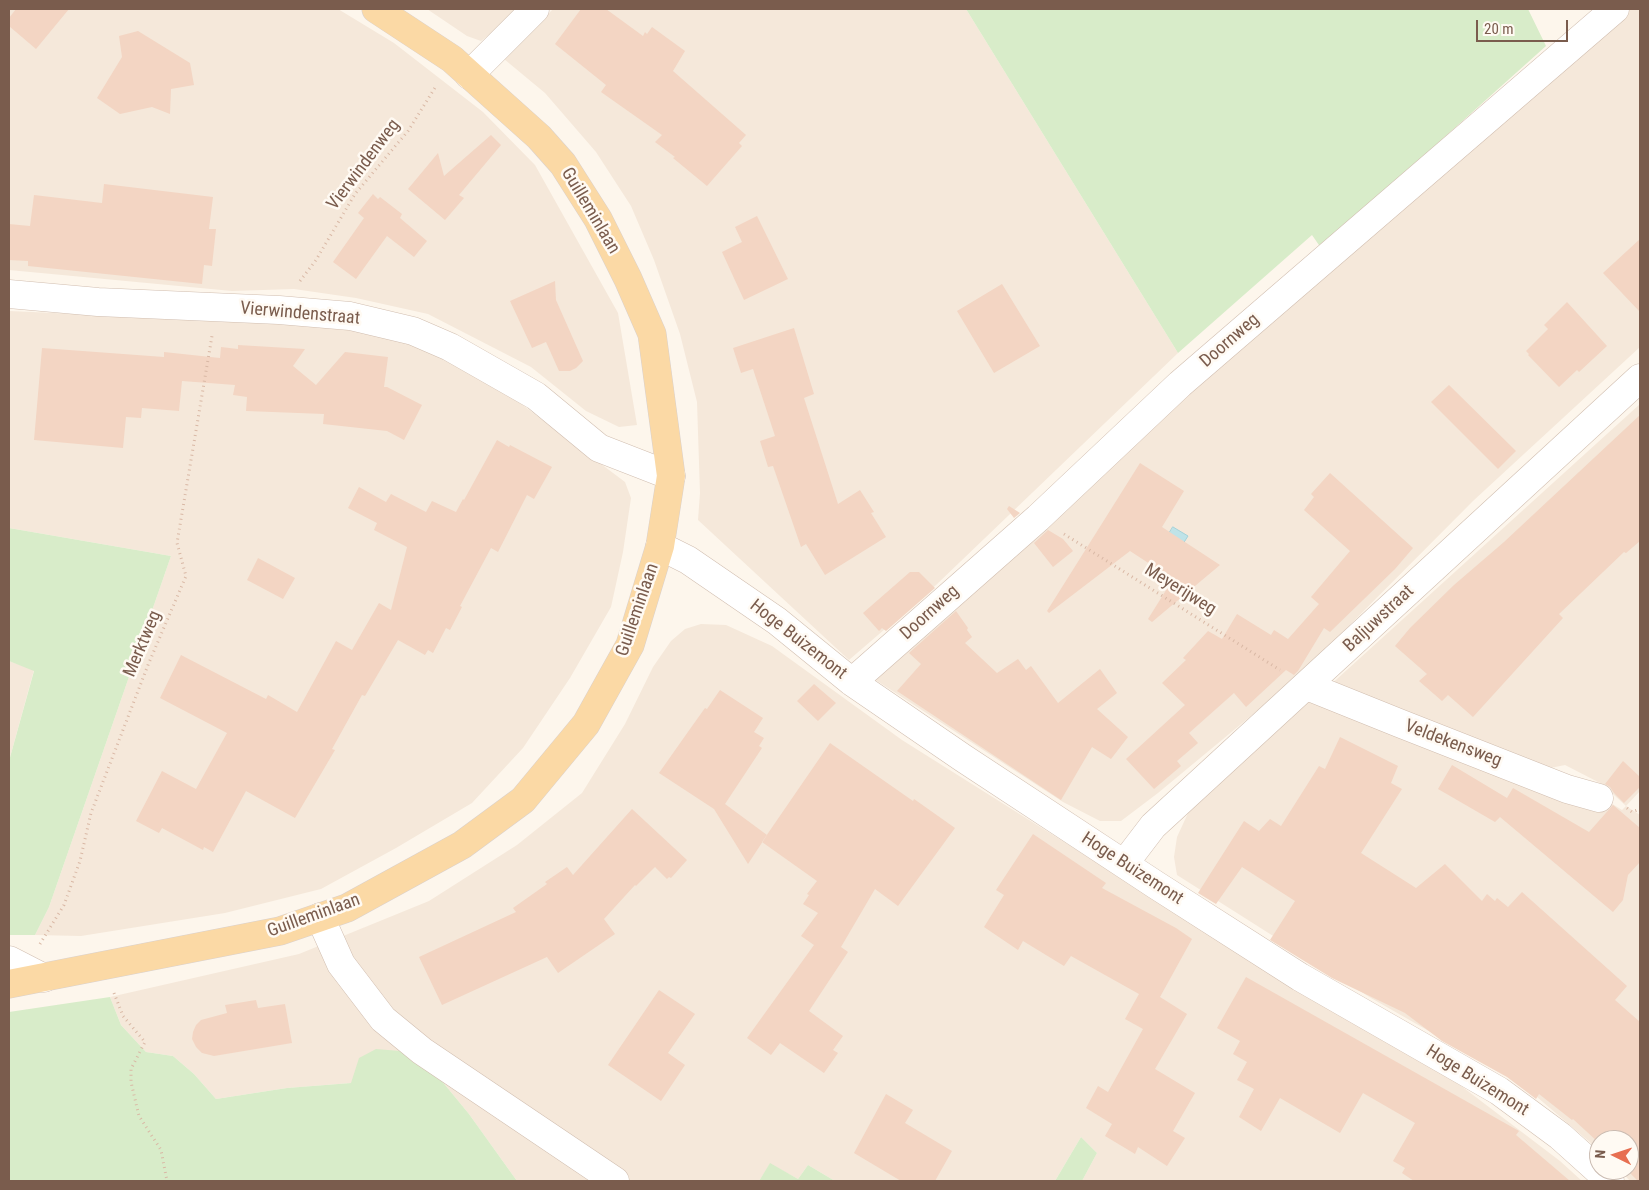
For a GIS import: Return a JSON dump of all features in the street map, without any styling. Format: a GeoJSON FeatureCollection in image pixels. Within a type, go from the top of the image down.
{"type":"FeatureCollection","features":[{"type":"Feature","properties":{"kind":"main road","name":"Guilleminlaan"},"geometry":{"type":"LineString","coordinates":[[9,984],[280,931],[347,908],[462,845],[523,800],[586,724],[630,645],[660,546],[671,476],[652,334],[628,278],[598,219],[563,164],[539,137],[461,67],[376,9]]}},
{"type":"Feature","properties":{"kind":"street"},"geometry":{"type":"LineString","coordinates":[[461,67],[535,9]]}},
{"type":"Feature","properties":{"kind":"street","name":"Doornweg"},"geometry":{"type":"LineString","coordinates":[[852,682],[1038,518],[1180,384],[1615,9]]}},
{"type":"Feature","properties":{"kind":"street","name":"Vierwindenstraat"},"geometry":{"type":"LineString","coordinates":[[9,294],[98,302],[279,310],[350,316],[413,330],[450,347],[536,396],[599,448],[671,476]]}},
{"type":"Feature","properties":{"kind":"street","name":"Baljuwstraat"},"geometry":{"type":"LineString","coordinates":[[1124,864],[1153,826],[1640,378]]}},
{"type":"Feature","properties":{"kind":"street","name":"Hoge Buizemont"},"geometry":{"type":"LineString","coordinates":[[660,546],[688,560],[777,620],[852,682],[1124,864],[1300,976],[1498,1091],[1560,1136],[1610,1181]]}},
{"type":"Feature","properties":{"kind":"street","name":"Veldekensweg"},"geometry":{"type":"LineString","coordinates":[[1307,686],[1567,789],[1599,798]]}},
{"type":"Feature","properties":{"kind":"street"},"geometry":{"type":"LineString","coordinates":[[320,917],[341,964],[383,1019],[422,1051],[615,1181]]}},
{"type":"Feature","properties":{"kind":"street"},"geometry":{"type":"LineString","coordinates":[[9,960],[44,978]]}},
{"type":"Feature","properties":{"kind":"path","name":"Vierwindenweg"},"geometry":{"type":"LineString","coordinates":[[279,310],[316,260],[355,194],[461,67]]}},
{"type":"Feature","properties":{"kind":"path","name":"Merktweg"},"geometry":{"type":"LineString","coordinates":[[44,978],[37,949],[64,905],[80,861],[91,813],[148,664],[186,576],[177,543],[217,307]]}},
{"type":"Feature","properties":{"kind":"path","name":"Meyerijweg"},"geometry":{"type":"LineString","coordinates":[[1038,518],[1141,581],[1254,655],[1307,686]]}},
{"type":"Feature","properties":{"kind":"path"},"geometry":{"type":"LineString","coordinates":[[107,965],[112,988],[123,1016],[145,1042],[132,1069],[130,1082],[139,1116],[161,1150],[167,1181]]}},
{"type":"Feature","properties":{"kind":"shaded area"},"geometry":{"type":"Polygon","coordinates":[[[9,9],[338,9],[394,43],[483,112],[535,165],[618,313],[637,425],[619,427],[586,411],[531,367],[428,314],[356,298],[294,289],[232,291],[9,270],[9,9]]]}},
{"type":"Feature","properties":{"kind":"shaded area"},"geometry":{"type":"Polygon","coordinates":[[[427,9],[517,9],[481,41],[467,36],[427,9]]]}},
{"type":"Feature","properties":{"kind":"shaded area"},"geometry":{"type":"Polygon","coordinates":[[[553,9],[966,9],[1178,353],[936,585],[849,660],[698,520],[700,493],[697,402],[680,334],[654,260],[631,206],[596,152],[545,93],[504,59],[553,9]]]}},
{"type":"Feature","properties":{"kind":"shaded area"},"geometry":{"type":"Polygon","coordinates":[[[1619,9],[1640,9],[1640,347],[1473,501],[1299,676],[1158,793],[1121,821],[1100,821],[1063,802],[868,675],[1619,9]]]}},
{"type":"Feature","properties":{"kind":"shaded area"},"geometry":{"type":"Polygon","coordinates":[[[9,311],[259,322],[381,333],[424,347],[516,400],[625,482],[631,498],[623,552],[611,607],[570,678],[523,748],[472,803],[321,889],[225,913],[81,936],[35,935],[49,907],[171,556],[9,528],[9,311]]]}},
{"type":"Feature","properties":{"kind":"shaded area"},"geometry":{"type":"Polygon","coordinates":[[[1640,404],[1640,791],[1626,806],[1602,784],[1565,765],[1540,770],[1327,688],[1640,404]]]}},
{"type":"Feature","properties":{"kind":"shaded area"},"geometry":{"type":"Polygon","coordinates":[[[701,624],[726,625],[772,646],[902,740],[1223,942],[1452,1079],[1560,1161],[1582,1181],[1082,1181],[1097,1153],[1081,1137],[1055,1181],[835,1181],[808,1165],[798,1179],[770,1164],[759,1181],[517,1181],[469,1114],[441,1080],[351,1083],[287,1088],[216,1099],[194,1074],[173,1056],[146,1052],[121,1025],[110,997],[299,954],[429,901],[517,845],[582,793],[625,724],[653,667],[671,641],[685,629],[701,624]]]}},
{"type":"Feature","properties":{"kind":"shaded area"},"geometry":{"type":"Polygon","coordinates":[[[9,661],[34,670],[9,761],[9,661]]]}},
{"type":"Feature","properties":{"kind":"shaded area"},"geometry":{"type":"Polygon","coordinates":[[[1315,693],[1606,800],[1622,810],[1626,806],[1640,815],[1640,1181],[1629,1180],[1639,1180],[1639,1130],[1589,1130],[1589,1141],[1530,1091],[1511,1078],[1371,998],[1177,875],[1174,857],[1177,837],[1189,811],[1315,693]]]}},
{"type":"Feature","properties":{"kind":"green space"},"geometry":{"type":"Polygon","coordinates":[[[966,9],[1528,9],[1546,46],[1321,248],[1312,235],[1178,353],[966,9]]]}},
{"type":"Feature","properties":{"kind":"green space"},"geometry":{"type":"Polygon","coordinates":[[[9,528],[171,556],[49,907],[35,935],[9,935],[9,761],[34,671],[9,661],[9,528]]]}},
{"type":"Feature","properties":{"kind":"green space"},"geometry":{"type":"Polygon","coordinates":[[[110,997],[121,1025],[146,1052],[173,1056],[194,1074],[216,1099],[287,1088],[351,1083],[359,1058],[376,1049],[400,1051],[441,1080],[469,1114],[517,1181],[9,1181],[9,1012],[110,997]]]}},
{"type":"Feature","properties":{"kind":"green space"},"geometry":{"type":"Polygon","coordinates":[[[1081,1137],[1097,1153],[1082,1181],[1055,1181],[1081,1137]]]}},
{"type":"Feature","properties":{"kind":"green space"},"geometry":{"type":"Polygon","coordinates":[[[770,1163],[798,1179],[808,1165],[835,1181],[759,1181],[770,1163]]]}},
{"type":"Feature","properties":{"kind":"water"},"geometry":{"type":"Polygon","coordinates":[[[1173,527],[1188,536],[1167,569],[1153,560],[1173,527]]]}},
{"type":"Feature","properties":{"kind":"building"},"geometry":{"type":"Polygon","coordinates":[[[16,9],[69,9],[36,49],[9,26],[9,18],[16,9]]]}},
{"type":"Feature","properties":{"kind":"building"},"geometry":{"type":"Polygon","coordinates":[[[581,9],[606,9],[643,36],[652,27],[685,51],[673,71],[746,135],[739,143],[742,146],[707,186],[655,142],[662,135],[601,92],[606,85],[555,44],[581,9]]]}},
{"type":"Feature","properties":{"kind":"building"},"geometry":{"type":"Polygon","coordinates":[[[138,31],[190,63],[194,85],[171,89],[170,114],[152,107],[120,114],[97,98],[122,57],[119,36],[138,31]]]}},
{"type":"Feature","properties":{"kind":"building"},"geometry":{"type":"Polygon","coordinates":[[[491,135],[501,145],[459,195],[464,198],[445,220],[408,189],[438,153],[444,176],[491,135]]]}},
{"type":"Feature","properties":{"kind":"building"},"geometry":{"type":"Polygon","coordinates":[[[104,184],[213,197],[209,229],[216,229],[212,266],[204,265],[202,284],[28,266],[28,261],[9,260],[9,224],[30,226],[34,195],[102,203],[104,184]]]}},
{"type":"Feature","properties":{"kind":"building"},"geometry":{"type":"Polygon","coordinates":[[[373,194],[378,199],[380,197],[402,214],[400,218],[427,241],[414,257],[387,236],[356,279],[333,262],[364,218],[358,213],[373,194]]]}},
{"type":"Feature","properties":{"kind":"building"},"geometry":{"type":"Polygon","coordinates":[[[757,216],[788,279],[744,300],[722,252],[742,242],[735,227],[757,216]]]}},
{"type":"Feature","properties":{"kind":"building"},"geometry":{"type":"Polygon","coordinates":[[[1640,239],[1640,312],[1603,273],[1640,239]]]}},
{"type":"Feature","properties":{"kind":"building"},"geometry":{"type":"Polygon","coordinates":[[[555,281],[556,300],[583,361],[570,371],[559,371],[546,342],[532,348],[510,301],[555,281]]]}},
{"type":"Feature","properties":{"kind":"building"},"geometry":{"type":"Polygon","coordinates":[[[1002,284],[1040,346],[994,373],[957,311],[1002,284]]]}},
{"type":"Feature","properties":{"kind":"building"},"geometry":{"type":"Polygon","coordinates":[[[1567,302],[1607,346],[1579,372],[1577,370],[1559,387],[1526,351],[1548,329],[1544,325],[1567,302]]]}},
{"type":"Feature","properties":{"kind":"building"},"geometry":{"type":"Polygon","coordinates":[[[794,328],[814,394],[804,398],[838,504],[860,490],[874,512],[871,513],[886,537],[825,575],[806,544],[801,547],[773,466],[768,467],[760,441],[775,436],[753,369],[741,373],[733,348],[794,328]]]}},
{"type":"Feature","properties":{"kind":"building"},"geometry":{"type":"Polygon","coordinates":[[[238,345],[305,349],[293,366],[316,385],[345,352],[388,357],[384,387],[422,405],[404,440],[387,431],[323,424],[324,414],[246,411],[247,397],[233,395],[235,385],[182,381],[179,411],[142,408],[141,418],[126,417],[123,448],[34,440],[42,348],[164,357],[164,352],[220,358],[221,347],[238,349],[238,345]]]}},
{"type":"Feature","properties":{"kind":"building"},"geometry":{"type":"Polygon","coordinates":[[[1449,385],[1516,451],[1498,469],[1431,402],[1449,385]]]}},
{"type":"Feature","properties":{"kind":"building"},"geometry":{"type":"Polygon","coordinates":[[[1640,415],[1640,541],[1626,553],[1624,552],[1559,614],[1563,618],[1473,717],[1448,695],[1442,701],[1419,681],[1427,674],[1395,646],[1410,628],[1454,585],[1504,542],[1640,415]]]}},
{"type":"Feature","properties":{"kind":"building"},"geometry":{"type":"Polygon","coordinates":[[[497,440],[552,467],[534,499],[527,495],[498,552],[491,548],[460,606],[462,607],[450,630],[446,628],[433,653],[428,650],[425,655],[398,640],[365,696],[362,695],[332,749],[335,750],[295,818],[246,791],[213,852],[204,847],[203,850],[162,828],[159,833],[136,821],[162,771],[196,789],[227,733],[160,698],[181,655],[266,699],[268,695],[297,712],[336,641],[352,650],[379,603],[391,610],[407,547],[374,530],[377,523],[348,508],[359,487],[386,502],[391,494],[426,512],[432,501],[456,512],[497,440]]]}},
{"type":"Feature","properties":{"kind":"building"},"geometry":{"type":"Polygon","coordinates":[[[1140,463],[1184,491],[1162,527],[1220,565],[1152,622],[1148,619],[1173,579],[1130,551],[1049,613],[1047,611],[1140,463]]]}},
{"type":"Feature","properties":{"kind":"building"},"geometry":{"type":"Polygon","coordinates":[[[1330,473],[1413,548],[1395,569],[1330,632],[1324,628],[1294,675],[1286,670],[1246,707],[1234,693],[1189,733],[1198,743],[1177,761],[1181,766],[1154,789],[1126,759],[1185,705],[1162,683],[1186,660],[1183,658],[1208,631],[1222,639],[1237,614],[1271,635],[1274,630],[1288,639],[1319,604],[1311,597],[1350,551],[1304,510],[1314,497],[1311,494],[1330,473]]]}},
{"type":"Feature","properties":{"kind":"building"},"geometry":{"type":"Polygon","coordinates":[[[1009,506],[1020,513],[1014,518],[1007,509],[1009,506]]]}},
{"type":"Feature","properties":{"kind":"building"},"geometry":{"type":"Polygon","coordinates":[[[1048,530],[1063,539],[1073,551],[1053,567],[1034,543],[1048,530]]]}},
{"type":"Feature","properties":{"kind":"building"},"geometry":{"type":"Polygon","coordinates":[[[258,558],[295,578],[283,599],[247,580],[258,558]]]}},
{"type":"Feature","properties":{"kind":"building"},"geometry":{"type":"Polygon","coordinates":[[[910,572],[919,572],[935,588],[886,631],[882,628],[879,631],[863,613],[910,572]]]}},
{"type":"Feature","properties":{"kind":"building"},"geometry":{"type":"Polygon","coordinates":[[[956,611],[972,637],[965,643],[997,673],[1018,659],[1026,670],[1031,666],[1058,703],[1100,669],[1117,693],[1097,709],[1128,737],[1111,759],[1092,747],[1061,800],[897,691],[921,664],[909,653],[956,611]]]}},
{"type":"Feature","properties":{"kind":"building"},"geometry":{"type":"Polygon","coordinates":[[[814,684],[836,703],[818,721],[797,701],[814,684]]]}},
{"type":"Feature","properties":{"kind":"building"},"geometry":{"type":"Polygon","coordinates":[[[720,690],[763,718],[754,732],[764,738],[759,746],[762,748],[725,804],[767,835],[748,864],[714,809],[659,773],[720,690]]]}},
{"type":"Feature","properties":{"kind":"building"},"geometry":{"type":"Polygon","coordinates":[[[1340,737],[1398,766],[1391,783],[1402,789],[1361,853],[1416,888],[1445,864],[1482,901],[1487,894],[1495,901],[1497,898],[1508,907],[1522,892],[1627,986],[1615,1000],[1640,1022],[1640,1181],[1637,1180],[1639,1180],[1639,1130],[1589,1130],[1589,1134],[1573,1119],[1539,1094],[1536,1099],[1507,1077],[1442,1041],[1405,1013],[1332,978],[1270,940],[1295,901],[1242,867],[1216,904],[1198,893],[1244,821],[1259,831],[1270,819],[1281,826],[1319,766],[1325,769],[1340,737]]]}},
{"type":"Feature","properties":{"kind":"building"},"geometry":{"type":"Polygon","coordinates":[[[830,743],[955,828],[898,906],[875,889],[841,947],[848,952],[809,1011],[843,1036],[833,1050],[838,1053],[824,1073],[780,1043],[771,1055],[747,1038],[814,945],[801,936],[818,913],[803,904],[809,895],[807,894],[817,881],[762,842],[830,743]]]}},
{"type":"Feature","properties":{"kind":"building"},"geometry":{"type":"Polygon","coordinates":[[[1623,761],[1640,777],[1640,787],[1624,803],[1605,784],[1623,761]]]}},
{"type":"Feature","properties":{"kind":"building"},"geometry":{"type":"Polygon","coordinates":[[[1452,765],[1507,798],[1513,788],[1589,832],[1613,805],[1640,828],[1640,862],[1628,875],[1623,900],[1613,912],[1500,817],[1495,822],[1438,789],[1452,765]]]}},
{"type":"Feature","properties":{"kind":"building"},"geometry":{"type":"Polygon","coordinates":[[[632,809],[687,860],[671,878],[667,879],[655,867],[635,885],[604,919],[615,934],[558,973],[547,957],[442,1005],[419,957],[516,912],[513,908],[567,867],[573,875],[632,809]]]}},
{"type":"Feature","properties":{"kind":"building"},"geometry":{"type":"Polygon","coordinates":[[[1033,834],[1106,883],[1102,888],[1176,928],[1192,939],[1160,997],[1187,1014],[1155,1069],[1195,1093],[1173,1131],[1185,1138],[1167,1166],[1138,1147],[1135,1154],[1105,1136],[1112,1124],[1086,1108],[1098,1086],[1108,1092],[1143,1029],[1125,1019],[1139,994],[1071,956],[1064,966],[1023,941],[1018,950],[984,927],[1004,895],[996,890],[1033,834]]]}},
{"type":"Feature","properties":{"kind":"building"},"geometry":{"type":"Polygon","coordinates":[[[1246,977],[1519,1131],[1516,1135],[1570,1181],[1414,1181],[1402,1173],[1405,1168],[1393,1161],[1415,1123],[1363,1093],[1340,1133],[1280,1098],[1261,1131],[1239,1117],[1254,1089],[1237,1080],[1247,1062],[1233,1054],[1240,1041],[1217,1028],[1246,977]]]}},
{"type":"Feature","properties":{"kind":"building"},"geometry":{"type":"Polygon","coordinates":[[[659,990],[695,1014],[668,1053],[685,1065],[661,1101],[608,1065],[659,990]]]}},
{"type":"Feature","properties":{"kind":"building"},"geometry":{"type":"Polygon","coordinates":[[[256,1000],[258,1008],[285,1004],[292,1043],[214,1056],[202,1053],[196,1047],[192,1039],[193,1032],[201,1020],[227,1013],[225,1005],[256,1000]]]}},
{"type":"Feature","properties":{"kind":"building"},"geometry":{"type":"Polygon","coordinates":[[[886,1094],[913,1110],[905,1123],[952,1151],[935,1181],[901,1181],[854,1153],[886,1094]]]}}]}
